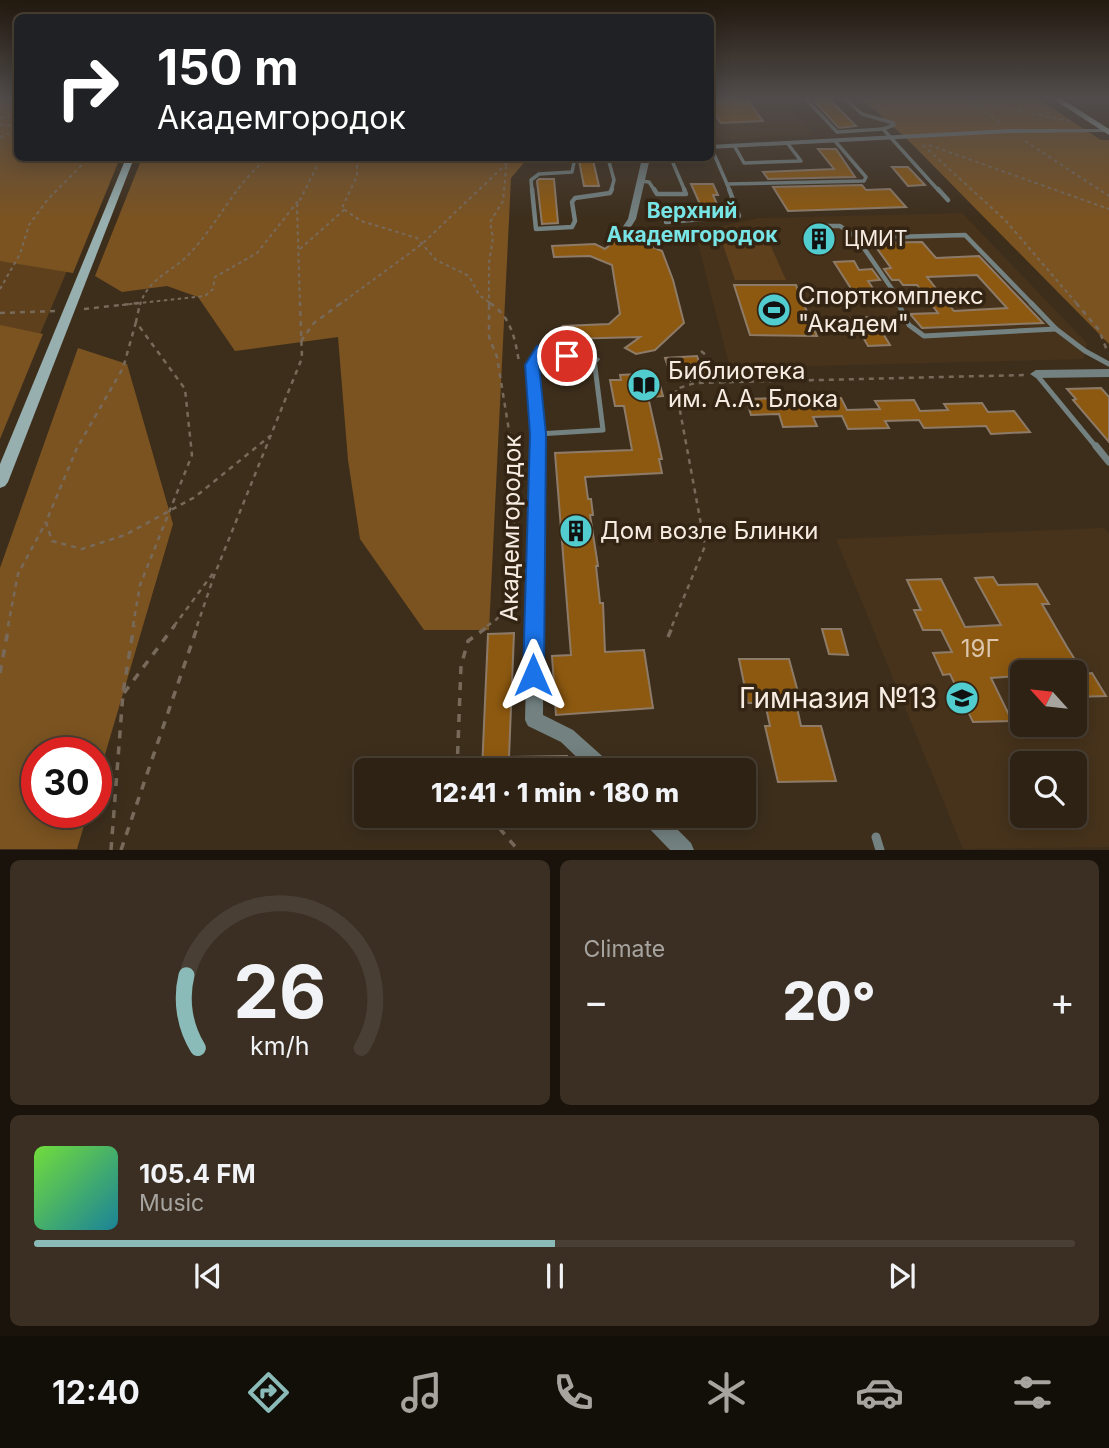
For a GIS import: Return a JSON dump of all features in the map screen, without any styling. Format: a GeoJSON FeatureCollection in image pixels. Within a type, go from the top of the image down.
{"type":"FeatureCollection","features":[{"type":"Feature","properties":{"kind":"main road"},"geometry":{"type":"LineString","coordinates":[[0,482],[130,161]]}},
{"type":"Feature","properties":{"kind":"street"},"geometry":{"type":"LineString","coordinates":[[714,146],[868,139]]}},
{"type":"Feature","properties":{"kind":"street"},"geometry":{"type":"LineString","coordinates":[[626,228],[632,219],[645,161]]}},
{"type":"Feature","properties":{"kind":"street","name":"Академгородок"},"geometry":{"type":"LineString","coordinates":[[590,758],[567,736],[534,720],[538,434],[531,373],[535,358],[542,350],[551,350],[583,360],[594,359]]}},
{"type":"Feature","properties":{"kind":"street"},"geometry":{"type":"LineString","coordinates":[[1036,374],[1109,373]]}},
{"type":"Feature","properties":{"kind":"street"},"geometry":{"type":"LineString","coordinates":[[663,828],[684,849]]}},
{"type":"Feature","properties":{"kind":"lane"},"geometry":{"type":"LineString","coordinates":[[892,139],[902,153],[948,200]]}},
{"type":"Feature","properties":{"kind":"lane"},"geometry":{"type":"LineString","coordinates":[[727,184],[864,181],[866,177],[835,141]]}},
{"type":"Feature","properties":{"kind":"lane"},"geometry":{"type":"LineString","coordinates":[[735,147],[744,163],[801,161],[788,144]]}},
{"type":"Feature","properties":{"kind":"lane"},"geometry":{"type":"LineString","coordinates":[[666,222],[739,216],[714,151]]}},
{"type":"Feature","properties":{"kind":"lane"},"geometry":{"type":"LineString","coordinates":[[574,161],[572,172],[539,174],[531,180],[536,229],[572,227],[575,221],[572,202],[575,198],[610,193],[615,187],[615,181],[609,161]]}},
{"type":"Feature","properties":{"kind":"lane"},"geometry":{"type":"LineString","coordinates":[[641,181],[649,182],[657,194],[685,194],[673,163],[675,161]]}},
{"type":"Feature","properties":{"kind":"lane"},"geometry":{"type":"LineString","coordinates":[[817,226],[848,227],[896,295],[897,305],[916,333],[924,336],[1056,329]]}},
{"type":"Feature","properties":{"kind":"lane"},"geometry":{"type":"LineString","coordinates":[[857,238],[965,235],[1056,329],[1085,351],[1109,364]]}},
{"type":"Feature","properties":{"kind":"lane"},"geometry":{"type":"LineString","coordinates":[[538,434],[603,430],[594,359]]}},
{"type":"Feature","properties":{"kind":"lane"},"geometry":{"type":"LineString","coordinates":[[1036,374],[1109,462]]}},
{"type":"Feature","properties":{"kind":"lane"},"geometry":{"type":"LineString","coordinates":[[876,836],[880,849]]}},
{"type":"Feature","properties":{"kind":"path"},"geometry":{"type":"LineString","coordinates":[[1022,139],[1109,196]]}},
{"type":"Feature","properties":{"kind":"path"},"geometry":{"type":"LineString","coordinates":[[1109,209],[919,141],[1006,221],[1099,330],[1109,356]]}},
{"type":"Feature","properties":{"kind":"path"},"geometry":{"type":"LineString","coordinates":[[0,289],[20,254],[29,225],[48,199],[86,161]]}},
{"type":"Feature","properties":{"kind":"path"},"geometry":{"type":"LineString","coordinates":[[0,673],[18,574],[46,522],[82,439],[110,393],[122,363],[133,346],[135,322],[143,295],[156,280],[185,258],[202,240],[239,182],[264,161]]}},
{"type":"Feature","properties":{"kind":"path"},"geometry":{"type":"LineString","coordinates":[[121,849],[218,567],[302,358],[297,206],[319,161]]}},
{"type":"Feature","properties":{"kind":"path"},"geometry":{"type":"LineString","coordinates":[[357,161],[357,176],[342,208],[361,221],[417,238],[436,260],[469,276],[479,295],[503,312],[515,338],[519,362]]}},
{"type":"Feature","properties":{"kind":"path"},"geometry":{"type":"LineString","coordinates":[[301,341],[314,323],[422,244],[507,163]]}},
{"type":"Feature","properties":{"kind":"path"},"geometry":{"type":"LineString","coordinates":[[457,758],[461,666],[468,641],[497,619],[505,605],[509,549],[515,528],[517,495],[506,463],[512,449],[497,357],[489,337],[489,263],[493,238],[490,222],[502,208],[502,195],[507,187],[507,163]]}},
{"type":"Feature","properties":{"kind":"path"},"geometry":{"type":"LineString","coordinates":[[0,313],[71,310],[205,296],[213,289],[215,277],[257,253],[301,197]]}},
{"type":"Feature","properties":{"kind":"path"},"geometry":{"type":"LineString","coordinates":[[299,250],[345,209]]}},
{"type":"Feature","properties":{"kind":"path"},"geometry":{"type":"LineString","coordinates":[[111,849],[123,693],[140,585],[192,455],[185,389],[135,322]]}},
{"type":"Feature","properties":{"kind":"path"},"geometry":{"type":"LineString","coordinates":[[701,351],[718,365],[725,383]]}},
{"type":"Feature","properties":{"kind":"path"},"geometry":{"type":"LineString","coordinates":[[668,637],[705,546],[676,389],[695,383],[1036,374]]}},
{"type":"Feature","properties":{"kind":"path"},"geometry":{"type":"LineString","coordinates":[[46,522],[52,541],[82,549],[125,535],[195,497],[271,436]]}},
{"type":"Feature","properties":{"kind":"path"},"geometry":{"type":"LineString","coordinates":[[123,693],[218,567]]}},
{"type":"Feature","properties":{"kind":"path"},"geometry":{"type":"LineString","coordinates":[[500,828],[518,849]]}},
{"type":"Feature","properties":{"kind":"shaded area"},"geometry":{"type":"Polygon","coordinates":[[[0,139],[14,139],[14,161],[114,161],[0,428],[0,139]]]}},
{"type":"Feature","properties":{"kind":"shaded area"},"geometry":{"type":"Polygon","coordinates":[[[0,139],[14,139],[14,161],[119,161],[73,273],[0,261],[0,139]]]}},
{"type":"Feature","properties":{"kind":"shaded area"},"geometry":{"type":"Polygon","coordinates":[[[906,139],[1109,140],[1109,344],[906,139]]]}},
{"type":"Feature","properties":{"kind":"shaded area"},"geometry":{"type":"Polygon","coordinates":[[[141,161],[525,161],[511,178],[489,630],[424,630],[360,539],[348,460],[338,337],[235,351],[198,297],[167,286],[122,292],[95,276],[141,161]]]}},
{"type":"Feature","properties":{"kind":"shaded area"},"geometry":{"type":"Polygon","coordinates":[[[962,213],[1087,343],[1083,359],[730,368],[695,232],[759,218],[962,213]]]}},
{"type":"Feature","properties":{"kind":"shaded area"},"geometry":{"type":"Polygon","coordinates":[[[719,233],[765,233],[786,280],[735,280],[719,233]]]}},
{"type":"Feature","properties":{"kind":"shaded area"},"geometry":{"type":"Polygon","coordinates":[[[0,325],[43,334],[0,439],[0,325]]]}},
{"type":"Feature","properties":{"kind":"shaded area"},"geometry":{"type":"Polygon","coordinates":[[[78,348],[127,364],[173,524],[110,737],[21,737],[21,828],[83,828],[77,849],[0,849],[0,568],[78,348]]]}},
{"type":"Feature","properties":{"kind":"shaded area","name":"Гимназия №13"},"geometry":{"type":"Polygon","coordinates":[[[1104,528],[1109,534],[1109,847],[963,849],[836,539],[1104,528]]]}},
{"type":"Feature","properties":{"kind":"building"},"geometry":{"type":"Polygon","coordinates":[[[818,149],[836,149],[855,177],[768,179],[763,172],[834,169],[818,149]]]}},
{"type":"Feature","properties":{"kind":"building"},"geometry":{"type":"Polygon","coordinates":[[[579,161],[593,161],[599,186],[584,186],[579,161]]]}},
{"type":"Feature","properties":{"kind":"building"},"geometry":{"type":"Polygon","coordinates":[[[892,167],[908,167],[925,185],[908,186],[892,167]]]}},
{"type":"Feature","properties":{"kind":"building"},"geometry":{"type":"Polygon","coordinates":[[[554,179],[558,223],[542,224],[537,181],[554,179]]]}},
{"type":"Feature","properties":{"kind":"building"},"geometry":{"type":"Polygon","coordinates":[[[691,184],[713,184],[718,195],[713,195],[720,211],[703,211],[691,184]]]}},
{"type":"Feature","properties":{"kind":"building"},"geometry":{"type":"Polygon","coordinates":[[[862,185],[866,190],[890,189],[906,207],[788,211],[773,187],[862,185]]]}},
{"type":"Feature","properties":{"kind":"building"},"geometry":{"type":"Polygon","coordinates":[[[623,234],[662,251],[684,323],[655,350],[636,354],[625,348],[640,337],[565,339],[563,326],[609,324],[620,314],[612,265],[590,256],[554,257],[552,246],[595,244],[605,249],[623,234]]]}},
{"type":"Feature","properties":{"kind":"building"},"geometry":{"type":"Polygon","coordinates":[[[922,242],[936,258],[979,256],[1043,323],[922,328],[910,314],[938,313],[917,285],[903,285],[899,280],[892,280],[884,269],[891,268],[873,243],[922,242]],[[977,275],[927,277],[954,311],[1007,308],[977,275]]]}},
{"type":"Feature","properties":{"kind":"building"},"geometry":{"type":"Polygon","coordinates":[[[854,261],[859,270],[872,269],[880,280],[868,281],[881,300],[859,301],[834,262],[854,261]]]}},
{"type":"Feature","properties":{"kind":"building","name":"Спорткомплекс \"Академ\""},"geometry":{"type":"Polygon","coordinates":[[[734,285],[796,285],[817,336],[750,335],[734,285]]]}},
{"type":"Feature","properties":{"kind":"building"},"geometry":{"type":"Polygon","coordinates":[[[873,317],[890,345],[868,346],[852,318],[873,317]]]}},
{"type":"Feature","properties":{"kind":"building"},"geometry":{"type":"Polygon","coordinates":[[[697,356],[701,368],[714,367],[719,379],[690,381],[686,369],[669,370],[665,358],[697,356]]]}},
{"type":"Feature","properties":{"kind":"building"},"geometry":{"type":"Polygon","coordinates":[[[639,374],[640,379],[658,378],[663,396],[648,397],[662,459],[659,459],[662,473],[585,477],[593,515],[590,515],[598,566],[600,603],[603,603],[605,652],[644,650],[653,708],[556,715],[552,656],[571,655],[555,453],[632,450],[624,406],[615,406],[610,380],[621,380],[620,375],[639,374]]]}},
{"type":"Feature","properties":{"kind":"building"},"geometry":{"type":"Polygon","coordinates":[[[1101,388],[1109,397],[1109,442],[1073,400],[1076,399],[1067,389],[1101,388]]]}},
{"type":"Feature","properties":{"kind":"building"},"geometry":{"type":"Polygon","coordinates":[[[841,398],[847,410],[880,409],[875,401],[914,400],[920,411],[948,410],[944,404],[982,403],[988,412],[1014,411],[1030,432],[991,434],[986,426],[924,428],[919,420],[885,421],[889,428],[848,429],[842,416],[813,417],[817,426],[783,427],[779,414],[751,415],[746,399],[841,398]]]}},
{"type":"Feature","properties":{"kind":"building"},"geometry":{"type":"Polygon","coordinates":[[[993,577],[998,585],[1037,584],[1049,604],[1042,604],[1075,660],[1010,660],[1010,677],[991,678],[1010,721],[973,722],[950,674],[943,675],[933,653],[952,652],[941,630],[923,630],[914,610],[921,610],[907,580],[941,579],[965,627],[1001,625],[975,578],[993,577]]]}},
{"type":"Feature","properties":{"kind":"building"},"geometry":{"type":"Polygon","coordinates":[[[822,629],[841,629],[848,655],[829,654],[822,629]]]}},
{"type":"Feature","properties":{"kind":"building"},"geometry":{"type":"Polygon","coordinates":[[[514,633],[509,757],[567,758],[483,758],[488,634],[514,633]]]}},
{"type":"Feature","properties":{"kind":"building"},"geometry":{"type":"Polygon","coordinates":[[[739,659],[789,659],[801,703],[796,703],[801,726],[821,726],[836,781],[778,782],[765,726],[770,726],[765,703],[748,703],[739,659]]]}},
{"type":"Feature","properties":{"kind":"building"},"geometry":{"type":"Polygon","coordinates":[[[1092,673],[1106,696],[1087,697],[1087,674],[1092,673]]]}},
{"type":"Feature","properties":{"kind":"place","name":"ЦМИТ"},"geometry":{"type":"Point","coordinates":[819,239]}},
{"type":"Feature","properties":{"kind":"place","name":"Спорткомплекс \"Академ\""},"geometry":{"type":"Point","coordinates":[774,310]}},
{"type":"Feature","properties":{"kind":"place","name":"Библиотека им. А.А. Блока"},"geometry":{"type":"Point","coordinates":[644,385]}},
{"type":"Feature","properties":{"kind":"place","name":"Дом возле Блинки"},"geometry":{"type":"Point","coordinates":[576,531]}},
{"type":"Feature","properties":{"kind":"place","name":"Гимназия №13"},"geometry":{"type":"Point","coordinates":[962,698]}},
{"type":"Feature","properties":{"kind":"district","name":"Верхний Академгородок"},"geometry":{"type":"Point","coordinates":[692,223]}},
{"type":"Feature","properties":{"kind":"route"},"geometry":{"type":"LineString","coordinates":[[533,675],[538,434],[531,373],[535,358],[542,350],[551,350],[567,356]]}}]}
